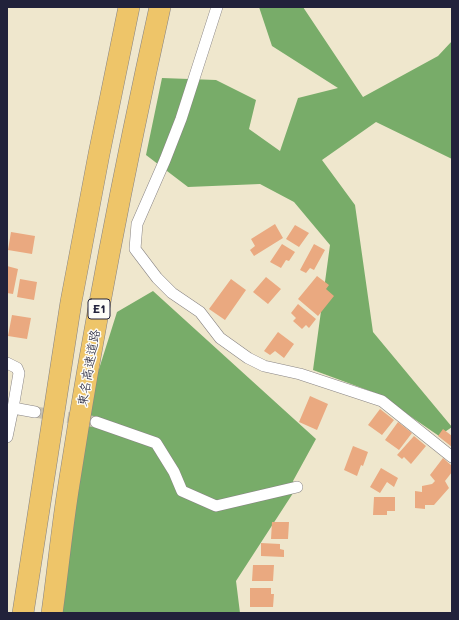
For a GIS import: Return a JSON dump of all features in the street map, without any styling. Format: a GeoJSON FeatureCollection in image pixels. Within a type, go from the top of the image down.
{"type":"FeatureCollection","features":[{"type":"Feature","properties":{"kind":"highway","name":"E1"},"geometry":{"type":"LineString","coordinates":[[23,613],[71,302],[129,7]]}},
{"type":"Feature","properties":{"kind":"highway","name":"東名高速道路"},"geometry":{"type":"LineString","coordinates":[[52,613],[69,485],[104,282],[139,103],[160,7]]}},
{"type":"Feature","properties":{"kind":"street"},"geometry":{"type":"LineString","coordinates":[[217,7],[181,119],[137,224],[134,248],[157,278],[172,293],[200,312],[220,338],[248,358],[264,366],[300,374],[382,401],[452,457]]}},
{"type":"Feature","properties":{"kind":"street"},"geometry":{"type":"LineString","coordinates":[[7,362],[17,368],[19,373],[7,437]]}},
{"type":"Feature","properties":{"kind":"street"},"geometry":{"type":"LineString","coordinates":[[13,408],[35,412]]}},
{"type":"Feature","properties":{"kind":"street"},"geometry":{"type":"LineString","coordinates":[[96,422],[156,443],[174,472],[182,491],[216,506],[297,487]]}},
{"type":"Feature","properties":{"kind":"green space"},"geometry":{"type":"Polygon","coordinates":[[[259,7],[303,7],[363,97],[438,56],[452,41],[452,159],[376,122],[322,160],[355,205],[373,332],[452,427],[439,436],[378,394],[313,370],[330,245],[294,202],[260,184],[188,187],[146,155],[162,78],[216,80],[256,100],[249,129],[280,151],[298,98],[338,88],[272,46],[259,7]]]}},
{"type":"Feature","properties":{"kind":"green space"},"geometry":{"type":"Polygon","coordinates":[[[153,291],[316,439],[293,481],[297,487],[236,581],[240,613],[59,613],[87,407],[117,312],[153,291]]]}},
{"type":"Feature","properties":{"kind":"building"},"geometry":{"type":"Polygon","coordinates":[[[275,224],[283,238],[254,256],[250,250],[255,246],[251,239],[275,224]]]}},
{"type":"Feature","properties":{"kind":"building"},"geometry":{"type":"Polygon","coordinates":[[[295,225],[309,233],[299,247],[286,239],[295,225]]]}},
{"type":"Feature","properties":{"kind":"building"},"geometry":{"type":"Polygon","coordinates":[[[11,232],[35,236],[32,254],[8,250],[11,232]]]}},
{"type":"Feature","properties":{"kind":"building"},"geometry":{"type":"Polygon","coordinates":[[[282,244],[295,252],[289,261],[286,260],[281,268],[270,262],[282,244]]]}},
{"type":"Feature","properties":{"kind":"building"},"geometry":{"type":"Polygon","coordinates":[[[314,244],[325,250],[314,270],[310,268],[306,273],[300,270],[314,244]]]}},
{"type":"Feature","properties":{"kind":"building"},"geometry":{"type":"Polygon","coordinates":[[[7,266],[18,269],[13,294],[7,293],[7,266]]]}},
{"type":"Feature","properties":{"kind":"building"},"geometry":{"type":"Polygon","coordinates":[[[317,276],[329,285],[326,289],[334,296],[318,316],[298,299],[317,276]]]}},
{"type":"Feature","properties":{"kind":"building"},"geometry":{"type":"Polygon","coordinates":[[[266,277],[281,289],[268,304],[253,292],[266,277]]]}},
{"type":"Feature","properties":{"kind":"building"},"geometry":{"type":"Polygon","coordinates":[[[20,279],[37,282],[34,300],[17,297],[20,279]]]}},
{"type":"Feature","properties":{"kind":"building"},"geometry":{"type":"Polygon","coordinates":[[[231,279],[246,290],[225,320],[209,309],[231,279]]]}},
{"type":"Feature","properties":{"kind":"building"},"geometry":{"type":"Polygon","coordinates":[[[298,304],[316,319],[309,328],[306,325],[302,329],[293,321],[296,318],[291,313],[298,304]]]}},
{"type":"Feature","properties":{"kind":"building"},"geometry":{"type":"Polygon","coordinates":[[[12,315],[31,318],[27,339],[8,336],[12,315]]]}},
{"type":"Feature","properties":{"kind":"building"},"geometry":{"type":"Polygon","coordinates":[[[278,332],[294,344],[284,358],[275,351],[270,355],[264,351],[278,332]]]}},
{"type":"Feature","properties":{"kind":"building"},"geometry":{"type":"Polygon","coordinates":[[[310,396],[328,404],[317,430],[299,422],[310,396]]]}},
{"type":"Feature","properties":{"kind":"building"},"geometry":{"type":"Polygon","coordinates":[[[380,409],[394,420],[382,435],[368,425],[380,409]]]}},
{"type":"Feature","properties":{"kind":"building"},"geometry":{"type":"Polygon","coordinates":[[[398,422],[412,433],[399,450],[385,440],[398,422]]]}},
{"type":"Feature","properties":{"kind":"building"},"geometry":{"type":"Polygon","coordinates":[[[443,429],[452,436],[452,447],[438,436],[443,429]]]}},
{"type":"Feature","properties":{"kind":"building"},"geometry":{"type":"Polygon","coordinates":[[[414,436],[426,446],[411,464],[404,457],[402,459],[397,455],[414,436]]]}},
{"type":"Feature","properties":{"kind":"building"},"geometry":{"type":"Polygon","coordinates":[[[353,446],[368,452],[363,466],[361,465],[357,476],[344,470],[353,446]]]}},
{"type":"Feature","properties":{"kind":"building"},"geometry":{"type":"Polygon","coordinates":[[[443,458],[452,466],[452,472],[445,481],[449,488],[434,505],[425,505],[425,509],[415,508],[415,491],[422,492],[422,486],[432,484],[435,481],[430,475],[443,458]]]}},
{"type":"Feature","properties":{"kind":"building"},"geometry":{"type":"Polygon","coordinates":[[[381,468],[398,478],[394,487],[387,482],[380,493],[370,487],[381,468]]]}},
{"type":"Feature","properties":{"kind":"building"},"geometry":{"type":"Polygon","coordinates":[[[374,497],[395,497],[395,511],[387,511],[387,515],[373,515],[374,497]]]}},
{"type":"Feature","properties":{"kind":"building"},"geometry":{"type":"Polygon","coordinates":[[[272,522],[289,522],[288,539],[271,539],[272,522]]]}},
{"type":"Feature","properties":{"kind":"building"},"geometry":{"type":"Polygon","coordinates":[[[261,543],[280,544],[280,549],[284,550],[284,557],[261,556],[261,543]]]}},
{"type":"Feature","properties":{"kind":"building"},"geometry":{"type":"Polygon","coordinates":[[[253,565],[274,565],[273,581],[252,581],[253,565]]]}},
{"type":"Feature","properties":{"kind":"building"},"geometry":{"type":"Polygon","coordinates":[[[250,588],[271,588],[271,594],[274,594],[273,607],[250,607],[250,588]]]}},
{"type":"Feature","properties":{"kind":"tunnel"},"geometry":{"type":"LineString","coordinates":[[35,412],[96,422]]}}]}
